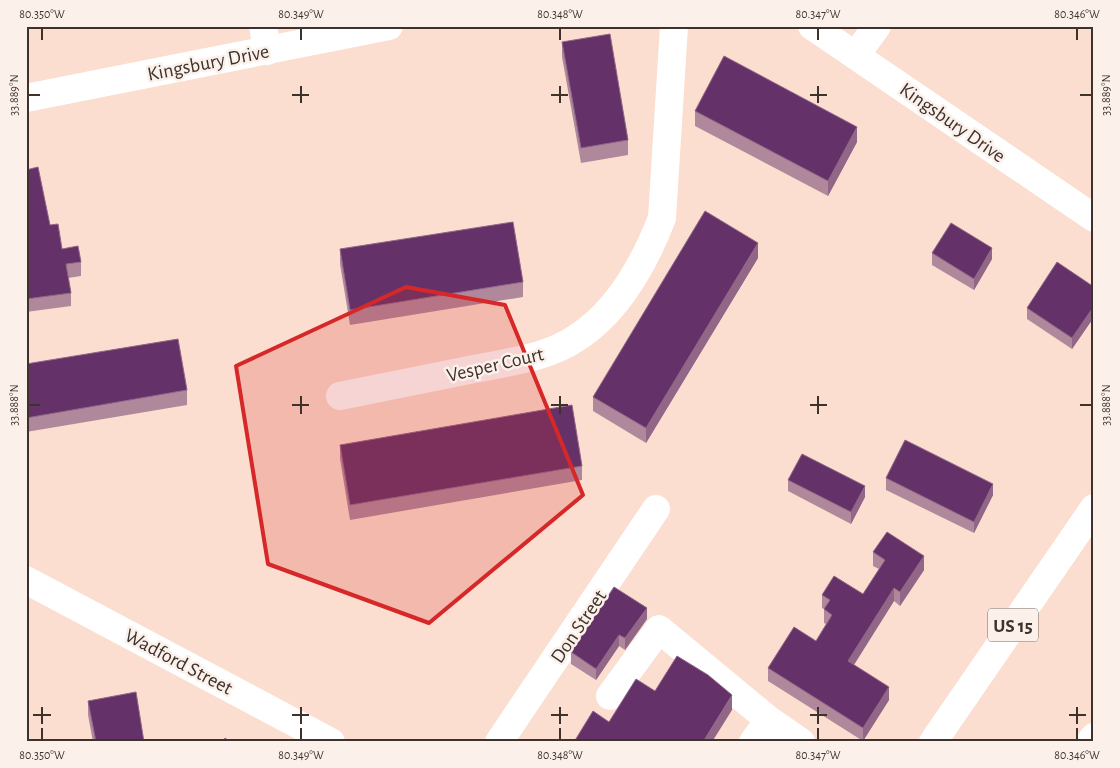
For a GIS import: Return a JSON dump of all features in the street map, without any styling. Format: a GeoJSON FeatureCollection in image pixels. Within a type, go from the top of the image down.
{"type":"FeatureCollection","features":[{"type":"Feature","properties":{"kind":"street","name":"Kingsbury Drive"},"geometry":{"type":"LineString","coordinates":[[26,98],[265,38],[389,26]]}},
{"type":"Feature","properties":{"kind":"street","name":"Vesper Court"},"geometry":{"type":"LineString","coordinates":[[340,396],[546,354],[578,338],[605,315],[632,279],[652,242],[662,218],[674,26]]}},
{"type":"Feature","properties":{"kind":"street","name":"Kingsbury Drive"},"geometry":{"type":"LineString","coordinates":[[812,26],[1094,218]]}},
{"type":"Feature","properties":{"kind":"street"},"geometry":{"type":"LineString","coordinates":[[856,55],[876,26]]}},
{"type":"Feature","properties":{"kind":"street","name":"US 15"},"geometry":{"type":"LineString","coordinates":[[933,742],[1094,508]]}},
{"type":"Feature","properties":{"kind":"street","name":"Don Street"},"geometry":{"type":"LineString","coordinates":[[499,742],[656,509]]}},
{"type":"Feature","properties":{"kind":"street","name":"Wadford Street"},"geometry":{"type":"LineString","coordinates":[[26,580],[331,742]]}},
{"type":"Feature","properties":{"kind":"street"},"geometry":{"type":"LineString","coordinates":[[610,696],[660,628],[769,720],[801,742]]}},
{"type":"Feature","properties":{"kind":"street"},"geometry":{"type":"LineString","coordinates":[[753,742],[769,720]]}},
{"type":"Feature","properties":{"kind":"street"},"geometry":{"type":"LineString","coordinates":[[1090,742],[1094,737]]}},
{"type":"Feature","properties":{"kind":"highlighted area"},"geometry":{"type":"Polygon","coordinates":[[[406,287],[505,305],[583,495],[429,623],[268,564],[236,366],[406,287]]]}},
{"type":"Feature","properties":{"kind":"building"},"geometry":{"type":"Polygon","coordinates":[[[610,34],[628,140],[581,148],[562,42],[610,34]]]}},
{"type":"Feature","properties":{"kind":"building"},"geometry":{"type":"Polygon","coordinates":[[[724,56],[857,127],[828,181],[695,111],[724,56]]]}},
{"type":"Feature","properties":{"kind":"building"},"geometry":{"type":"Polygon","coordinates":[[[38,167],[50,225],[58,224],[62,249],[78,246],[81,262],[66,264],[71,293],[26,299],[26,170],[38,167]]]}},
{"type":"Feature","properties":{"kind":"building"},"geometry":{"type":"Polygon","coordinates":[[[705,211],[758,243],[646,428],[593,397],[705,211]]]}},
{"type":"Feature","properties":{"kind":"building"},"geometry":{"type":"Polygon","coordinates":[[[513,222],[523,282],[350,310],[340,249],[513,222]]]}},
{"type":"Feature","properties":{"kind":"building"},"geometry":{"type":"Polygon","coordinates":[[[951,223],[992,248],[974,279],[932,253],[951,223]]]}},
{"type":"Feature","properties":{"kind":"building"},"geometry":{"type":"Polygon","coordinates":[[[1057,262],[1094,287],[1094,306],[1072,338],[1027,308],[1057,262]]]}},
{"type":"Feature","properties":{"kind":"building"},"geometry":{"type":"Polygon","coordinates":[[[178,339],[187,390],[26,418],[26,364],[178,339]]]}},
{"type":"Feature","properties":{"kind":"building"},"geometry":{"type":"Polygon","coordinates":[[[572,405],[582,466],[350,505],[340,445],[572,405]]]}},
{"type":"Feature","properties":{"kind":"building"},"geometry":{"type":"Polygon","coordinates":[[[905,440],[993,484],[974,522],[886,478],[905,440]]]}},
{"type":"Feature","properties":{"kind":"building"},"geometry":{"type":"Polygon","coordinates":[[[802,454],[865,486],[851,512],[788,480],[802,454]]]}},
{"type":"Feature","properties":{"kind":"building"},"geometry":{"type":"Polygon","coordinates":[[[887,532],[924,556],[900,592],[894,588],[848,661],[889,687],[863,728],[768,668],[794,627],[816,641],[832,615],[824,609],[830,600],[822,595],[834,576],[863,594],[885,560],[873,552],[887,532]]]}},
{"type":"Feature","properties":{"kind":"building"},"geometry":{"type":"Polygon","coordinates":[[[614,587],[647,608],[625,638],[619,635],[596,669],[571,652],[614,587]]]}},
{"type":"Feature","properties":{"kind":"building"},"geometry":{"type":"Polygon","coordinates":[[[677,656],[708,675],[732,695],[703,742],[574,742],[593,711],[609,722],[636,679],[655,691],[677,656]]]}},
{"type":"Feature","properties":{"kind":"building"},"geometry":{"type":"Polygon","coordinates":[[[136,692],[144,742],[96,742],[88,701],[136,692]]]}}]}
